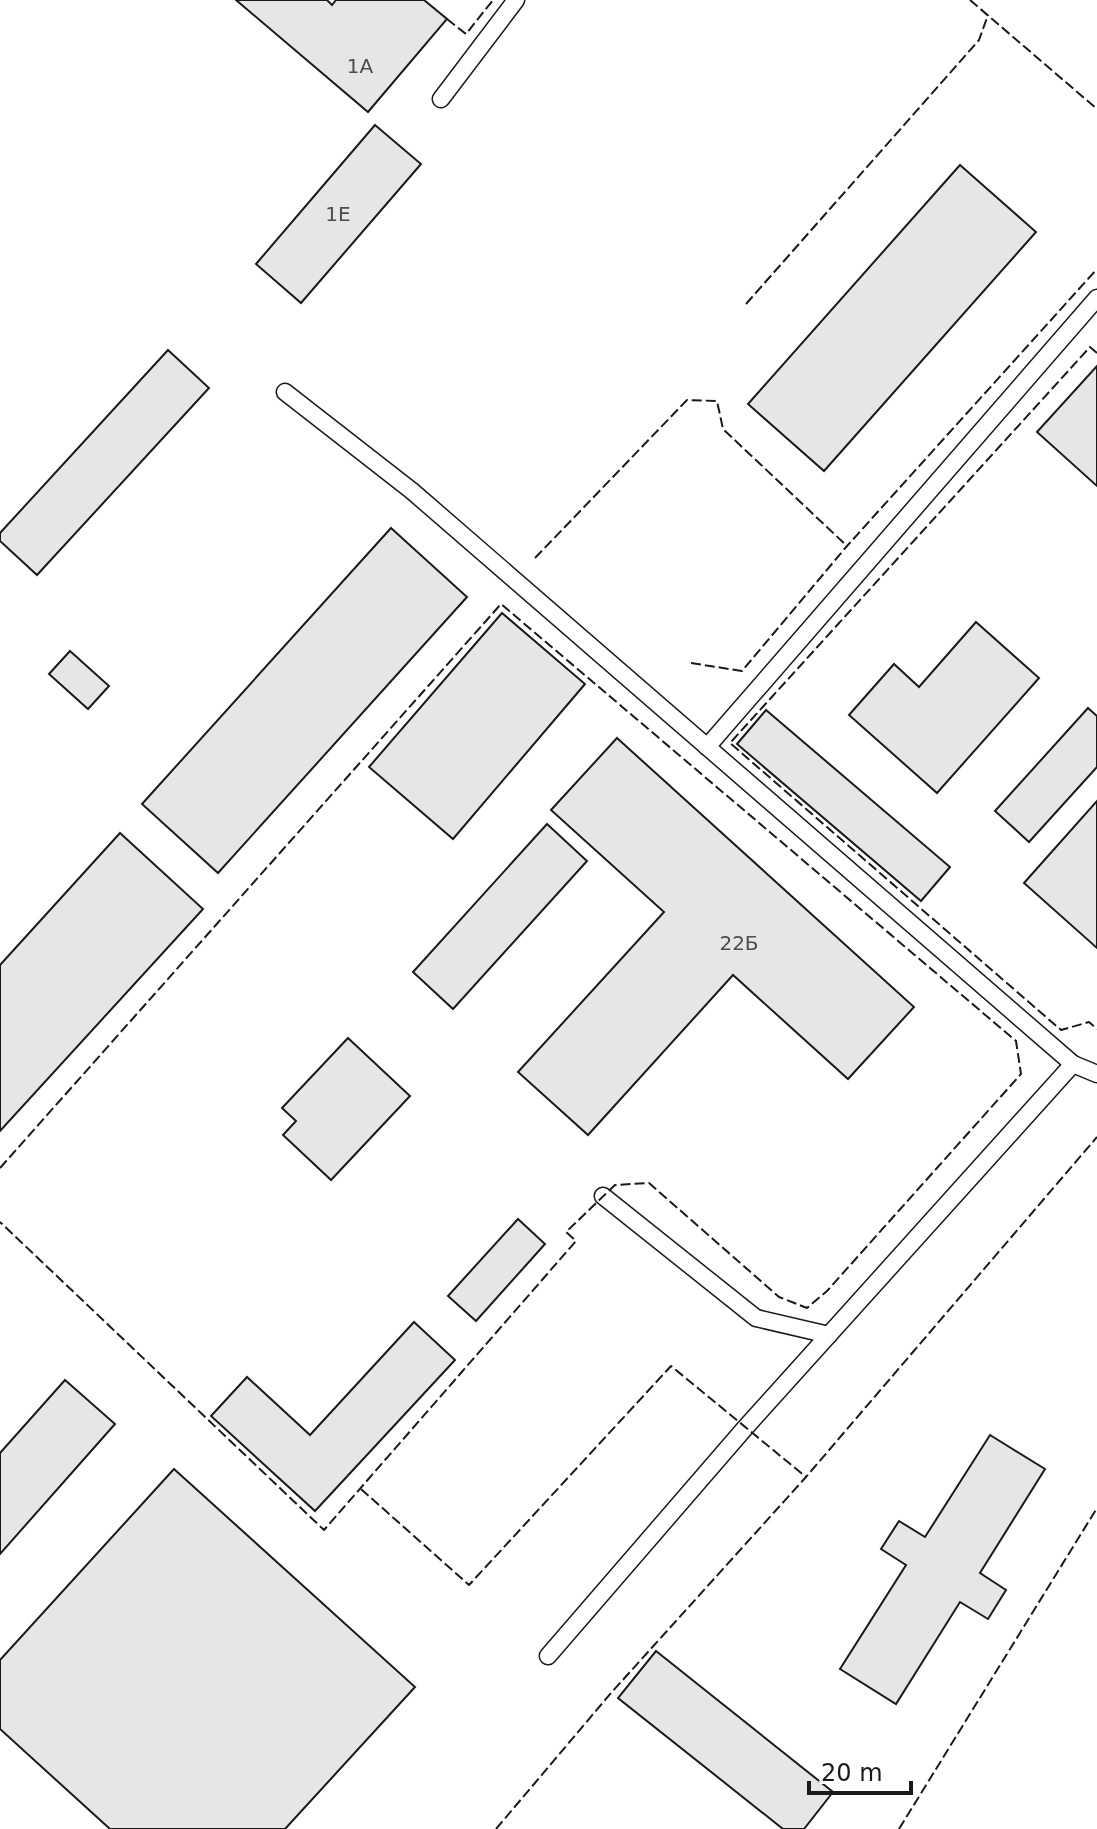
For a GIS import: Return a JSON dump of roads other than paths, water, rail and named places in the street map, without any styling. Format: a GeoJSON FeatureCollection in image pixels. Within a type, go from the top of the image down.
{"type":"FeatureCollection","features":[{"type":"Feature","properties":{"kind":"lane"},"geometry":{"type":"LineString","coordinates":[[441,99],[516,0]]}},
{"type":"Feature","properties":{"kind":"lane"},"geometry":{"type":"LineString","coordinates":[[707,747],[1097,298]]}},
{"type":"Feature","properties":{"kind":"lane"},"geometry":{"type":"LineString","coordinates":[[285,392],[412,491],[1073,1064],[1097,1074]]}},
{"type":"Feature","properties":{"kind":"lane"},"geometry":{"type":"LineString","coordinates":[[548,1656],[745,1428],[1073,1064]]}},
{"type":"Feature","properties":{"kind":"lane"},"geometry":{"type":"LineString","coordinates":[[603,1196],[756,1318],[829,1335]]}}]}
